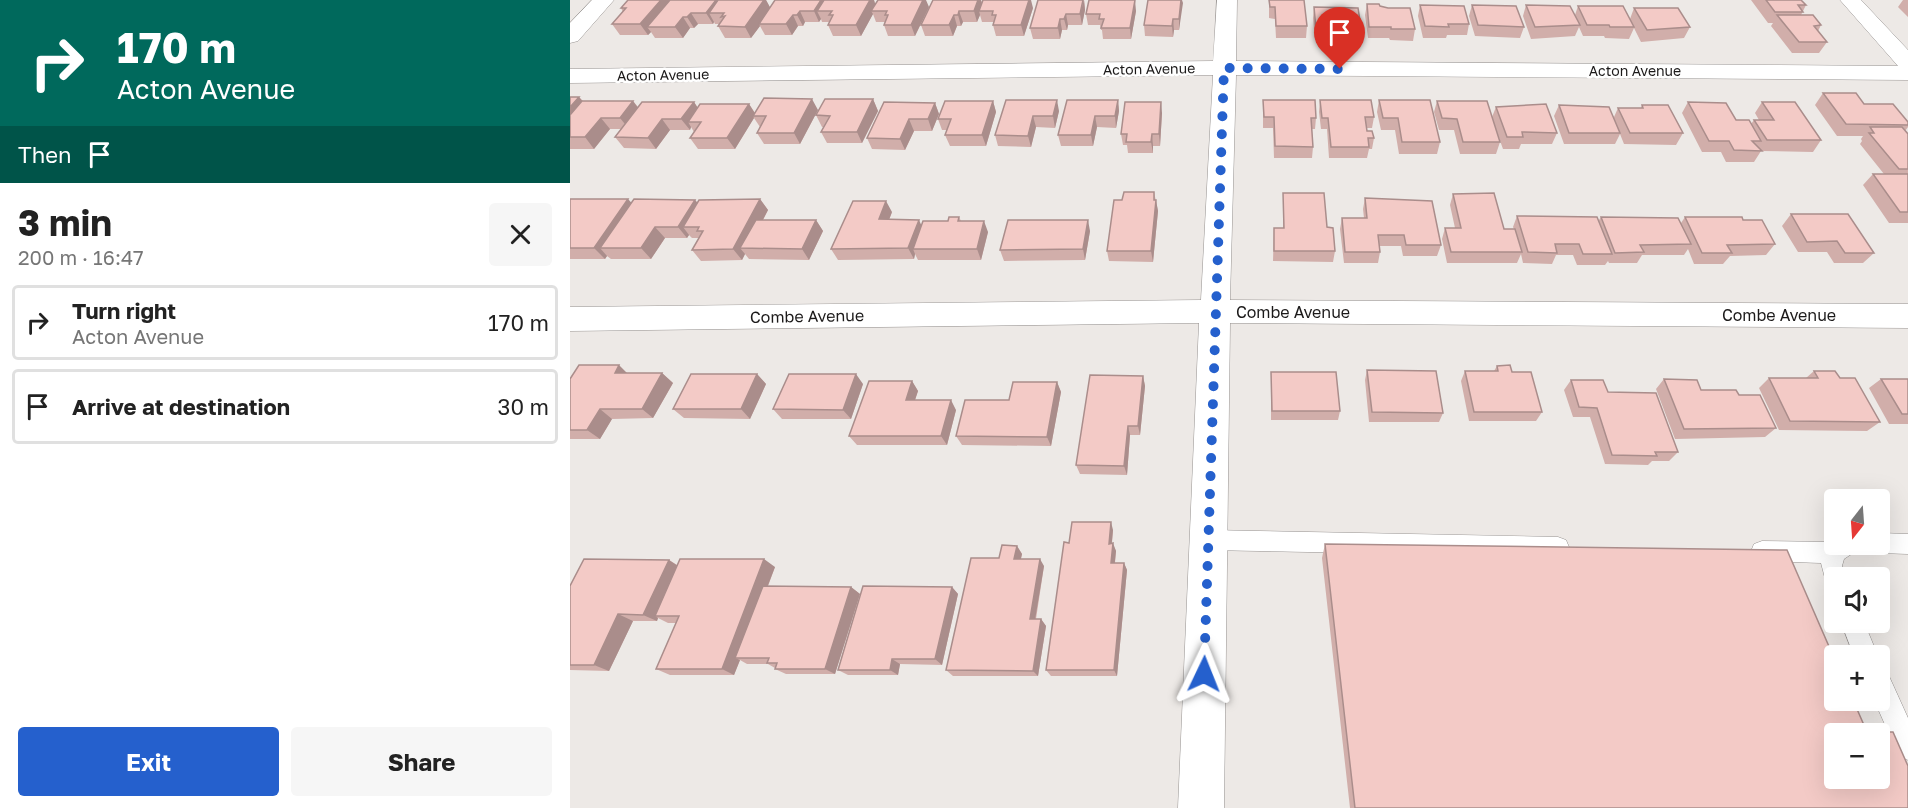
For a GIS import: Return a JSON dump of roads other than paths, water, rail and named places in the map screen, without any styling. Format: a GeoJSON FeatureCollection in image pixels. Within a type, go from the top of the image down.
{"type":"FeatureCollection","features":[{"type":"Feature","properties":{"kind":"street"},"geometry":{"type":"LineString","coordinates":[[570,36],[604,0]]}},
{"type":"Feature","properties":{"kind":"street"},"geometry":{"type":"LineString","coordinates":[[1201,808],[1215,311],[1227,0]]}},
{"type":"Feature","properties":{"kind":"street"},"geometry":{"type":"LineString","coordinates":[[1851,0],[1908,63]]}},
{"type":"Feature","properties":{"kind":"street","name":"Acton Avenue"},"geometry":{"type":"LineString","coordinates":[[570,76],[1224,68],[1908,73]]}},
{"type":"Feature","properties":{"kind":"street","name":"Combe Avenue"},"geometry":{"type":"LineString","coordinates":[[570,319],[1215,311],[1908,316]]}},
{"type":"Feature","properties":{"kind":"lane"},"geometry":{"type":"LineString","coordinates":[[1208,540],[1583,548]]}},
{"type":"Feature","properties":{"kind":"lane"},"geometry":{"type":"LineString","coordinates":[[1890,543],[1908,544]]}},
{"type":"Feature","properties":{"kind":"lane"},"geometry":{"type":"LineString","coordinates":[[1739,551],[1824,549]]}},
{"type":"Feature","properties":{"kind":"lane"},"geometry":{"type":"LineString","coordinates":[[1890,707],[1908,747]]}}]}
